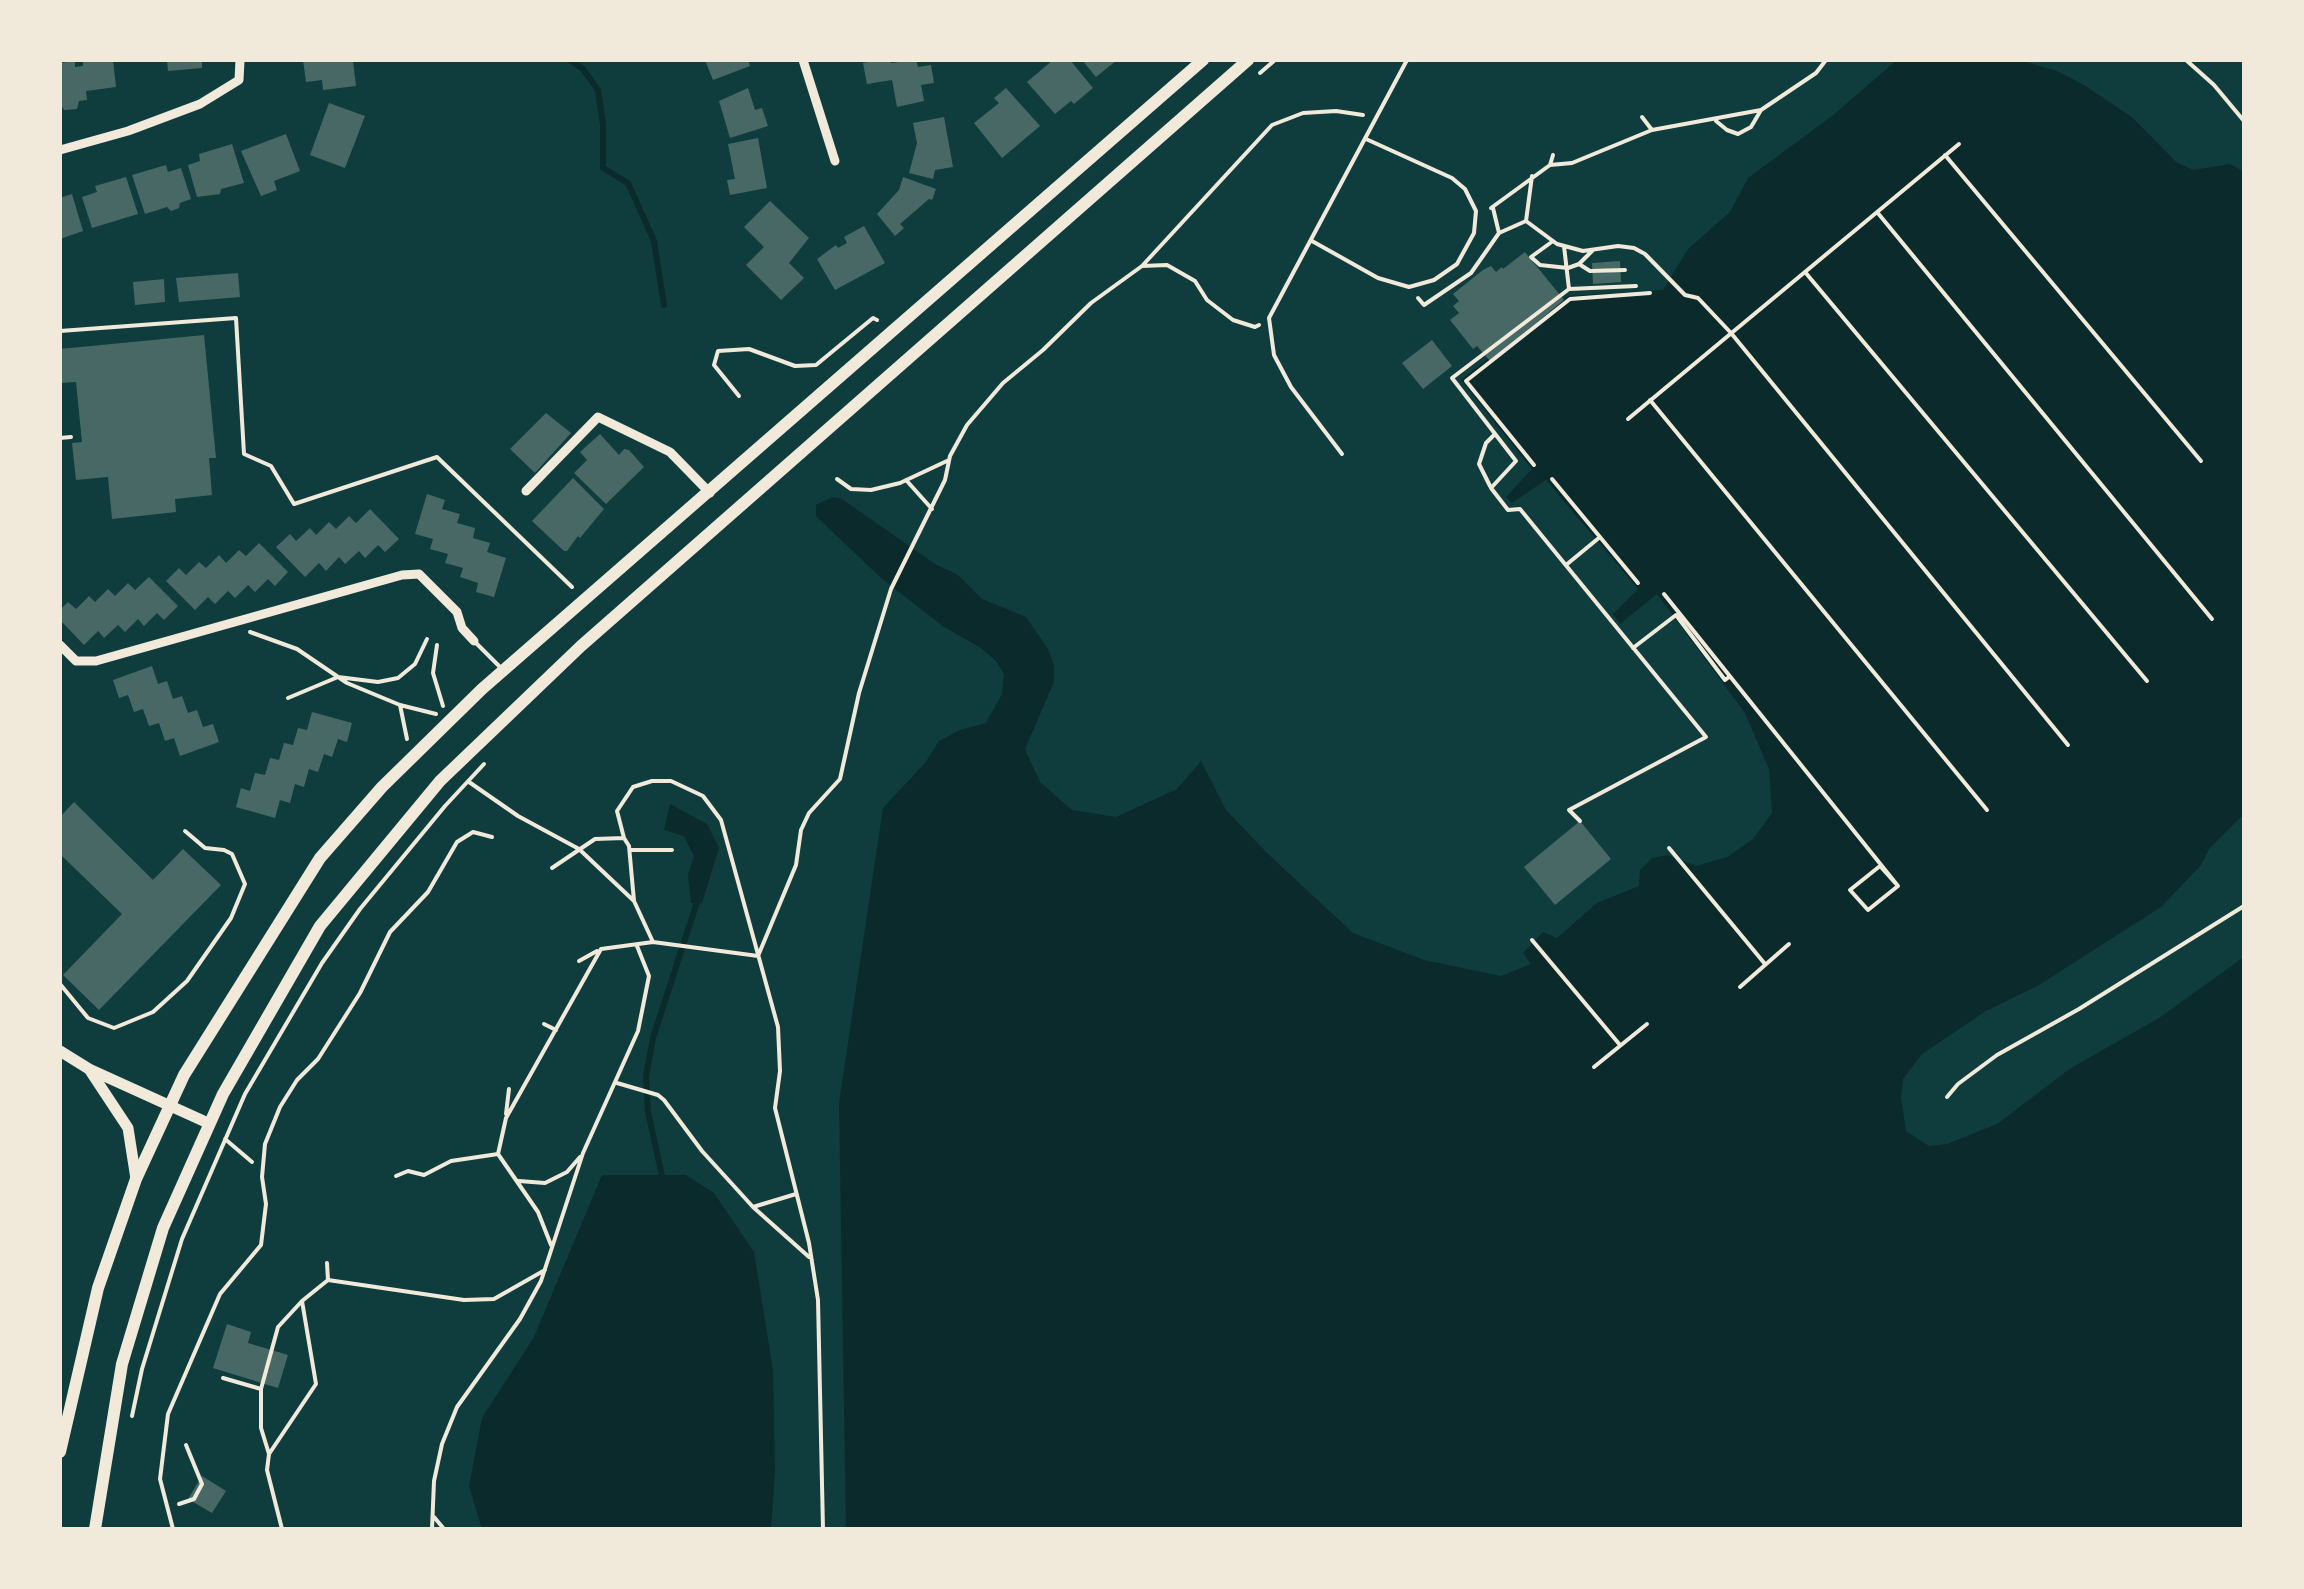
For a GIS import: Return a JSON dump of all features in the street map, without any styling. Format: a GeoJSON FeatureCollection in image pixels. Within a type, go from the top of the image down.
{"type":"FeatureCollection","features":[{"type":"Feature","properties":{"kind":"main road"},"geometry":{"type":"LineString","coordinates":[[60,1452],[98,1288],[136,1180],[184,1075],[320,858],[382,787],[504,672],[1203,60]]}},
{"type":"Feature","properties":{"kind":"main road"},"geometry":{"type":"LineString","coordinates":[[95,1529],[122,1364],[163,1228],[208,1123],[320,926],[440,781],[595,633],[1248,60]]}},
{"type":"Feature","properties":{"kind":"street"},"geometry":{"type":"LineString","coordinates":[[60,150],[200,104],[239,80],[240,60]]}},
{"type":"Feature","properties":{"kind":"street"},"geometry":{"type":"LineString","coordinates":[[803,60],[835,161]]}},
{"type":"Feature","properties":{"kind":"street"},"geometry":{"type":"LineString","coordinates":[[526,491],[598,417],[670,452],[710,494]]}},
{"type":"Feature","properties":{"kind":"street"},"geometry":{"type":"LineString","coordinates":[[60,645],[76,661],[96,662],[402,575],[419,574],[458,612],[462,628],[474,641]]}},
{"type":"Feature","properties":{"kind":"street"},"geometry":{"type":"LineString","coordinates":[[60,1051],[89,1069],[208,1123]]}},
{"type":"Feature","properties":{"kind":"street"},"geometry":{"type":"LineString","coordinates":[[89,1069],[128,1128],[136,1180]]}},
{"type":"Feature","properties":{"kind":"lane"},"geometry":{"type":"LineString","coordinates":[[1342,454],[1291,387],[1274,356],[1270,318],[1407,60]]}},
{"type":"Feature","properties":{"kind":"lane"},"geometry":{"type":"LineString","coordinates":[[1312,241],[1378,278],[1410,287],[1434,280],[1457,264],[1474,233],[1476,211],[1465,188],[1452,178],[1366,139]]}},
{"type":"Feature","properties":{"kind":"lane"},"geometry":{"type":"LineString","coordinates":[[474,641],[504,672]]}},
{"type":"Feature","properties":{"kind":"lane"},"geometry":{"type":"LineString","coordinates":[[173,1529],[160,1480],[168,1414],[220,1294],[262,1245],[265,1144],[280,1107],[297,1080],[318,1059],[360,993],[390,932],[428,892],[456,842],[473,832],[492,837]]}},
{"type":"Feature","properties":{"kind":"path"},"geometry":{"type":"LineString","coordinates":[[1260,73],[1275,60]]}},
{"type":"Feature","properties":{"kind":"path"},"geometry":{"type":"LineString","coordinates":[[1476,211],[1493,208],[1550,165],[1572,164],[1652,130],[1761,110],[1816,72],[1826,60]]}},
{"type":"Feature","properties":{"kind":"path"},"geometry":{"type":"LineString","coordinates":[[2186,60],[2214,84],[2244,121]]}},
{"type":"Feature","properties":{"kind":"path"},"geometry":{"type":"LineString","coordinates":[[1714,120],[1738,134],[1751,127],[1761,110]]}},
{"type":"Feature","properties":{"kind":"path"},"geometry":{"type":"LineString","coordinates":[[758,956],[796,865],[801,830],[809,813],[840,779],[859,693],[890,590],[946,480],[949,460],[967,425],[1003,383],[1091,303],[1142,266],[1272,124],[1303,113],[1336,111],[1378,117]]}},
{"type":"Feature","properties":{"kind":"path"},"geometry":{"type":"LineString","coordinates":[[1642,117],[1652,130]]}},
{"type":"Feature","properties":{"kind":"path"},"geometry":{"type":"LineString","coordinates":[[1628,419],[1959,144]]}},
{"type":"Feature","properties":{"kind":"path"},"geometry":{"type":"LineString","coordinates":[[1550,165],[1553,156]]}},
{"type":"Feature","properties":{"kind":"path"},"geometry":{"type":"LineString","coordinates":[[1945,156],[2201,462]]}},
{"type":"Feature","properties":{"kind":"path"},"geometry":{"type":"LineString","coordinates":[[1526,221],[1532,175]]}},
{"type":"Feature","properties":{"kind":"path"},"geometry":{"type":"LineString","coordinates":[[1877,212],[2212,620]]}},
{"type":"Feature","properties":{"kind":"path"},"geometry":{"type":"LineString","coordinates":[[1499,232],[1526,221]]}},
{"type":"Feature","properties":{"kind":"path"},"geometry":{"type":"LineString","coordinates":[[1526,221],[1564,246],[1593,250],[1618,246],[1645,254],[1685,295],[1698,298],[1731,333],[2068,745]]}},
{"type":"Feature","properties":{"kind":"path"},"geometry":{"type":"LineString","coordinates":[[1553,242],[1531,257],[1540,265],[1568,268],[1579,264],[1593,250]]}},
{"type":"Feature","properties":{"kind":"path"},"geometry":{"type":"LineString","coordinates":[[1564,246],[1569,289]]}},
{"type":"Feature","properties":{"kind":"path"},"geometry":{"type":"LineString","coordinates":[[1579,264],[1590,271],[1625,270]]}},
{"type":"Feature","properties":{"kind":"path"},"geometry":{"type":"LineString","coordinates":[[1142,266],[1167,265],[1195,281],[1208,300],[1233,320],[1256,327],[1270,318]]}},
{"type":"Feature","properties":{"kind":"path"},"geometry":{"type":"LineString","coordinates":[[1804,272],[2147,681]]}},
{"type":"Feature","properties":{"kind":"path"},"geometry":{"type":"LineString","coordinates":[[1492,488],[1516,461],[1452,378],[1569,289],[1636,286]]}},
{"type":"Feature","properties":{"kind":"path"},"geometry":{"type":"LineString","coordinates":[[1466,381],[1570,299],[1650,293]]}},
{"type":"Feature","properties":{"kind":"path"},"geometry":{"type":"LineString","coordinates":[[60,331],[236,318],[244,454],[271,466],[294,504],[437,457],[576,591]]}},
{"type":"Feature","properties":{"kind":"path"},"geometry":{"type":"LineString","coordinates":[[740,396],[714,365],[718,351],[750,348],[795,366],[816,365],[872,318],[891,335]]}},
{"type":"Feature","properties":{"kind":"path"},"geometry":{"type":"LineString","coordinates":[[1458,372],[1534,465]]}},
{"type":"Feature","properties":{"kind":"path"},"geometry":{"type":"LineString","coordinates":[[1650,400],[1987,810]]}},
{"type":"Feature","properties":{"kind":"path"},"geometry":{"type":"LineString","coordinates":[[1496,434],[1486,443],[1479,464],[1492,488],[1508,510],[1520,509],[1706,738],[1570,810],[1580,822]]}},
{"type":"Feature","properties":{"kind":"path"},"geometry":{"type":"LineString","coordinates":[[60,438],[72,437]]}},
{"type":"Feature","properties":{"kind":"path"},"geometry":{"type":"LineString","coordinates":[[837,479],[851,489],[870,490],[906,480],[949,460]]}},
{"type":"Feature","properties":{"kind":"path"},"geometry":{"type":"LineString","coordinates":[[1552,479],[1638,583]]}},
{"type":"Feature","properties":{"kind":"path"},"geometry":{"type":"LineString","coordinates":[[906,480],[932,508]]}},
{"type":"Feature","properties":{"kind":"path"},"geometry":{"type":"LineString","coordinates":[[1566,565],[1600,537]]}},
{"type":"Feature","properties":{"kind":"path"},"geometry":{"type":"LineString","coordinates":[[1664,594],[1898,886]]}},
{"type":"Feature","properties":{"kind":"path"},"geometry":{"type":"LineString","coordinates":[[1633,648],[1676,615],[1725,680],[1728,677]]}},
{"type":"Feature","properties":{"kind":"path"},"geometry":{"type":"LineString","coordinates":[[234,623],[298,649],[338,676],[400,704],[436,714]]}},
{"type":"Feature","properties":{"kind":"path"},"geometry":{"type":"LineString","coordinates":[[288,698],[338,676],[378,682],[398,678],[414,664],[427,639]]}},
{"type":"Feature","properties":{"kind":"path"},"geometry":{"type":"LineString","coordinates":[[437,644],[433,673],[443,706]]}},
{"type":"Feature","properties":{"kind":"path"},"geometry":{"type":"LineString","coordinates":[[400,704],[408,742]]}},
{"type":"Feature","properties":{"kind":"path"},"geometry":{"type":"LineString","coordinates":[[130,1427],[142,1370],[182,1239],[245,1094],[322,963],[371,895],[494,753]]}},
{"type":"Feature","properties":{"kind":"path"},"geometry":{"type":"LineString","coordinates":[[653,942],[634,901],[630,850],[617,811],[633,787],[671,780],[703,796],[721,820],[778,1027],[780,1070],[775,1108],[818,1300],[822,1529]]}},
{"type":"Feature","properties":{"kind":"path"},"geometry":{"type":"LineString","coordinates":[[468,781],[518,816],[579,848],[634,901]]}},
{"type":"Feature","properties":{"kind":"path"},"geometry":{"type":"LineString","coordinates":[[60,984],[88,1018],[114,1028],[153,1012],[187,981],[231,918],[245,884],[232,854],[206,848],[184,831]]}},
{"type":"Feature","properties":{"kind":"path"},"geometry":{"type":"LineString","coordinates":[[552,868],[595,839],[624,838]]}},
{"type":"Feature","properties":{"kind":"path"},"geometry":{"type":"LineString","coordinates":[[1669,848],[1765,964]]}},
{"type":"Feature","properties":{"kind":"path"},"geometry":{"type":"LineString","coordinates":[[630,850],[672,850]]}},
{"type":"Feature","properties":{"kind":"path"},"geometry":{"type":"LineString","coordinates":[[1880,866],[1898,886],[1868,910],[1850,890],[1880,866]]}},
{"type":"Feature","properties":{"kind":"path"},"geometry":{"type":"LineString","coordinates":[[1947,1098],[1958,1084],[1997,1055],[2244,906]]}},
{"type":"Feature","properties":{"kind":"path"},"geometry":{"type":"LineString","coordinates":[[1532,940],[1620,1046]]}},
{"type":"Feature","properties":{"kind":"path"},"geometry":{"type":"LineString","coordinates":[[579,961],[601,949],[653,942],[758,956]]}},
{"type":"Feature","properties":{"kind":"path"},"geometry":{"type":"LineString","coordinates":[[1740,988],[1790,944]]}},
{"type":"Feature","properties":{"kind":"path"},"geometry":{"type":"LineString","coordinates":[[432,1529],[434,1481],[456,1407],[520,1319],[545,1270],[596,1119],[617,1084],[638,1031],[649,976],[638,946]]}},
{"type":"Feature","properties":{"kind":"path"},"geometry":{"type":"LineString","coordinates":[[506,1118],[601,949]]}},
{"type":"Feature","properties":{"kind":"path"},"geometry":{"type":"LineString","coordinates":[[544,1024],[556,1030]]}},
{"type":"Feature","properties":{"kind":"path"},"geometry":{"type":"LineString","coordinates":[[1594,1066],[1647,1024]]}},
{"type":"Feature","properties":{"kind":"path"},"geometry":{"type":"LineString","coordinates":[[617,1084],[658,1095],[702,1151],[811,1260]]}},
{"type":"Feature","properties":{"kind":"path"},"geometry":{"type":"LineString","coordinates":[[498,1154],[509,1090]]}},
{"type":"Feature","properties":{"kind":"path"},"geometry":{"type":"LineString","coordinates":[[225,1138],[262,1171]]}},
{"type":"Feature","properties":{"kind":"path"},"geometry":{"type":"LineString","coordinates":[[519,1181],[545,1182],[567,1172],[583,1153]]}},
{"type":"Feature","properties":{"kind":"path"},"geometry":{"type":"LineString","coordinates":[[396,1176],[408,1171],[424,1174],[452,1161],[498,1154]]}},
{"type":"Feature","properties":{"kind":"path"},"geometry":{"type":"LineString","coordinates":[[498,1154],[538,1212],[552,1247]]}},
{"type":"Feature","properties":{"kind":"path"},"geometry":{"type":"LineString","coordinates":[[754,1207],[796,1194]]}},
{"type":"Feature","properties":{"kind":"path"},"geometry":{"type":"LineString","coordinates":[[328,1264],[328,1280]]}},
{"type":"Feature","properties":{"kind":"path"},"geometry":{"type":"LineString","coordinates":[[282,1529],[266,1470],[261,1389],[278,1327],[302,1301],[328,1280],[464,1300],[494,1299],[545,1270]]}},
{"type":"Feature","properties":{"kind":"path"},"geometry":{"type":"LineString","coordinates":[[268,1454],[316,1384],[302,1301]]}},
{"type":"Feature","properties":{"kind":"path"},"geometry":{"type":"LineString","coordinates":[[222,1378],[261,1389]]}},
{"type":"Feature","properties":{"kind":"path"},"geometry":{"type":"LineString","coordinates":[[168,1507],[194,1499],[202,1484],[186,1445]]}},
{"type":"Feature","properties":{"kind":"path"},"geometry":{"type":"LineString","coordinates":[[433,1516],[444,1529]]}},
{"type":"Feature","properties":{"kind":"water"},"geometry":{"type":"Polygon","coordinates":[[[1897,60],[2020,60],[2057,71],[2133,118],[2176,162],[2193,170],[2230,164],[2244,172],[2244,814],[2161,907],[2039,985],[1986,1011],[1922,1054],[1903,1079],[1901,1098],[1906,1131],[1929,1146],[1947,1144],[1997,1124],[2071,1068],[2159,1018],[2244,957],[2244,1529],[846,1529],[839,1103],[883,808],[925,763],[939,741],[986,723],[1002,694],[1004,674],[981,648],[944,627],[881,578],[816,516],[816,505],[833,497],[842,499],[935,564],[958,575],[982,599],[1026,617],[1048,649],[1054,665],[1054,682],[1025,749],[1040,782],[1072,810],[1116,817],[1177,789],[1201,761],[1226,810],[1353,933],[1424,960],[1501,976],[1531,964],[1523,953],[1543,932],[1557,938],[1597,903],[1639,886],[1640,870],[1652,858],[1667,855],[1696,866],[1727,857],[1753,839],[1772,813],[1769,769],[1745,713],[1657,594],[1620,624],[1613,614],[1638,589],[1546,480],[1512,503],[1506,497],[1532,469],[1461,380],[1568,296],[1663,290],[1688,249],[1730,212],[1748,178],[1832,116],[1897,60]]]}},
{"type":"Feature","properties":{"kind":"water"},"geometry":{"type":"Polygon","coordinates":[[[670,804],[707,824],[719,848],[702,903],[691,903],[688,874],[694,857],[684,836],[664,830],[670,804]]]}},
{"type":"Feature","properties":{"kind":"water"},"geometry":{"type":"Polygon","coordinates":[[[602,1175],[686,1175],[714,1193],[754,1252],[773,1370],[775,1471],[771,1529],[482,1529],[469,1486],[482,1418],[534,1337],[602,1175]]]}},
{"type":"Feature","properties":{"kind":"building"},"geometry":{"type":"Polygon","coordinates":[[[83,60],[113,60],[116,87],[86,91],[87,100],[79,101],[77,109],[64,110],[60,103],[60,63],[75,61],[75,67],[83,66],[83,60]]]}},
{"type":"Feature","properties":{"kind":"building"},"geometry":{"type":"Polygon","coordinates":[[[167,60],[202,60],[202,68],[168,71],[167,60]]]}},
{"type":"Feature","properties":{"kind":"building"},"geometry":{"type":"Polygon","coordinates":[[[303,60],[353,61],[356,86],[323,90],[322,80],[306,82],[303,60]]]}},
{"type":"Feature","properties":{"kind":"building"},"geometry":{"type":"Polygon","coordinates":[[[705,60],[748,60],[750,66],[713,80],[705,60]]]}},
{"type":"Feature","properties":{"kind":"building"},"geometry":{"type":"Polygon","coordinates":[[[916,60],[918,67],[931,65],[934,83],[921,85],[924,101],[897,107],[892,80],[867,84],[863,63],[916,60]]]}},
{"type":"Feature","properties":{"kind":"building"},"geometry":{"type":"Polygon","coordinates":[[[1053,60],[1070,60],[1093,88],[1055,114],[1027,82],[1053,60]]]}},
{"type":"Feature","properties":{"kind":"building"},"geometry":{"type":"Polygon","coordinates":[[[1082,60],[1117,60],[1096,77],[1082,60]]]}},
{"type":"Feature","properties":{"kind":"building"},"geometry":{"type":"Polygon","coordinates":[[[748,88],[755,110],[762,108],[768,126],[730,138],[719,101],[748,88]]]}},
{"type":"Feature","properties":{"kind":"building"},"geometry":{"type":"Polygon","coordinates":[[[1006,88],[1040,126],[1002,158],[974,123],[999,103],[994,98],[1006,88]]]}},
{"type":"Feature","properties":{"kind":"building"},"geometry":{"type":"Polygon","coordinates":[[[329,103],[365,116],[345,168],[310,155],[329,103]]]}},
{"type":"Feature","properties":{"kind":"building"},"geometry":{"type":"Polygon","coordinates":[[[944,117],[953,167],[935,170],[933,179],[909,173],[917,143],[913,123],[944,117]]]}},
{"type":"Feature","properties":{"kind":"building"},"geometry":{"type":"Polygon","coordinates":[[[286,134],[300,171],[274,181],[277,190],[261,196],[241,151],[286,134]]]}},
{"type":"Feature","properties":{"kind":"building"},"geometry":{"type":"Polygon","coordinates":[[[758,138],[767,188],[730,195],[727,180],[735,179],[728,144],[758,138]]]}},
{"type":"Feature","properties":{"kind":"building"},"geometry":{"type":"Polygon","coordinates":[[[232,144],[244,183],[221,189],[220,194],[197,197],[188,165],[200,161],[199,154],[232,144]]]}},
{"type":"Feature","properties":{"kind":"building"},"geometry":{"type":"Polygon","coordinates":[[[166,165],[168,172],[181,168],[191,199],[171,211],[167,207],[145,214],[132,175],[166,165]]]}},
{"type":"Feature","properties":{"kind":"building"},"geometry":{"type":"Polygon","coordinates":[[[126,177],[138,214],[92,228],[82,197],[97,192],[95,186],[126,177]]]}},
{"type":"Feature","properties":{"kind":"building"},"geometry":{"type":"Polygon","coordinates":[[[903,177],[936,189],[932,200],[900,224],[904,228],[895,236],[877,214],[899,190],[903,177]]]}},
{"type":"Feature","properties":{"kind":"building"},"geometry":{"type":"Polygon","coordinates":[[[72,194],[83,231],[60,239],[60,198],[72,194]]]}},
{"type":"Feature","properties":{"kind":"building"},"geometry":{"type":"Polygon","coordinates":[[[770,201],[809,238],[789,263],[804,278],[781,300],[746,265],[764,247],[744,227],[770,201]]]}},
{"type":"Feature","properties":{"kind":"building"},"geometry":{"type":"Polygon","coordinates":[[[864,226],[885,263],[835,290],[817,259],[836,245],[838,248],[847,243],[844,237],[864,226]]]}},
{"type":"Feature","properties":{"kind":"building"},"geometry":{"type":"Polygon","coordinates":[[[1525,252],[1564,300],[1490,361],[1477,346],[1473,349],[1450,320],[1459,313],[1453,306],[1459,301],[1453,294],[1483,270],[1491,266],[1496,272],[1503,269],[1525,252]]]}},
{"type":"Feature","properties":{"kind":"building"},"geometry":{"type":"Polygon","coordinates":[[[1620,261],[1621,282],[1593,284],[1592,263],[1620,261]]]}},
{"type":"Feature","properties":{"kind":"building"},"geometry":{"type":"Polygon","coordinates":[[[238,273],[240,297],[179,302],[176,278],[238,273]]]}},
{"type":"Feature","properties":{"kind":"building"},"geometry":{"type":"Polygon","coordinates":[[[164,279],[165,302],[135,305],[133,282],[164,279]]]}},
{"type":"Feature","properties":{"kind":"building"},"geometry":{"type":"Polygon","coordinates":[[[204,335],[216,458],[209,458],[212,495],[175,499],[176,512],[112,519],[108,477],[76,480],[72,443],[82,442],[76,382],[60,383],[60,349],[204,335]]]}},
{"type":"Feature","properties":{"kind":"building"},"geometry":{"type":"Polygon","coordinates":[[[1432,340],[1452,366],[1423,389],[1402,363],[1432,340]]]}},
{"type":"Feature","properties":{"kind":"building"},"geometry":{"type":"Polygon","coordinates":[[[546,413],[571,433],[535,473],[510,449],[546,413]]]}},
{"type":"Feature","properties":{"kind":"building"},"geometry":{"type":"Polygon","coordinates":[[[600,434],[619,455],[624,449],[629,450],[644,467],[606,504],[574,473],[587,460],[580,452],[600,434]]]}},
{"type":"Feature","properties":{"kind":"building"},"geometry":{"type":"Polygon","coordinates":[[[573,478],[604,509],[564,551],[532,521],[573,478]]]}},
{"type":"Feature","properties":{"kind":"building"},"geometry":{"type":"Polygon","coordinates":[[[427,494],[445,500],[442,509],[460,514],[457,523],[475,528],[473,538],[490,543],[487,552],[506,558],[494,597],[476,592],[478,583],[460,577],[463,568],[445,563],[448,554],[430,549],[433,539],[415,534],[427,494]]]}},
{"type":"Feature","properties":{"kind":"building"},"geometry":{"type":"Polygon","coordinates":[[[370,509],[399,539],[385,552],[378,545],[365,558],[359,551],[345,564],[339,557],[326,571],[319,563],[305,577],[276,547],[290,534],[296,541],[310,528],[316,535],[329,522],[336,529],[349,516],[356,523],[370,509]]]}},
{"type":"Feature","properties":{"kind":"building"},"geometry":{"type":"Polygon","coordinates":[[[259,543],[288,572],[275,586],[268,579],[255,592],[248,585],[235,598],[228,591],[215,604],[208,597],[195,610],[166,581],[179,568],[186,575],[199,562],[206,568],[219,555],[226,563],[239,550],[246,556],[259,543]]]}},
{"type":"Feature","properties":{"kind":"building"},"geometry":{"type":"Polygon","coordinates":[[[149,577],[178,606],[164,620],[157,613],[144,626],[138,619],[125,632],[118,625],[104,638],[98,631],[84,645],[60,620],[60,610],[68,602],[76,609],[89,596],[95,602],[108,589],[115,596],[128,583],[135,590],[149,577]]]}},
{"type":"Feature","properties":{"kind":"building"},"geometry":{"type":"Polygon","coordinates":[[[152,666],[158,684],[167,681],[173,699],[182,696],[188,713],[197,710],[203,727],[213,724],[219,742],[180,756],[174,738],[165,741],[159,723],[149,726],[143,709],[134,712],[128,695],[119,698],[113,680],[152,666]]]}},
{"type":"Feature","properties":{"kind":"building"},"geometry":{"type":"Polygon","coordinates":[[[312,712],[352,723],[347,742],[338,739],[332,757],[324,754],[318,772],[309,769],[304,787],[295,784],[290,803],[280,800],[275,818],[236,807],[241,788],[250,791],[255,773],[265,775],[270,758],[279,760],[284,743],[293,745],[298,728],[307,730],[312,712]]]}},
{"type":"Feature","properties":{"kind":"building"},"geometry":{"type":"Polygon","coordinates":[[[74,802],[153,880],[183,849],[221,885],[99,1010],[63,975],[122,914],[60,854],[60,817],[74,802]]]}},
{"type":"Feature","properties":{"kind":"building"},"geometry":{"type":"Polygon","coordinates":[[[1580,821],[1611,859],[1555,905],[1524,867],[1580,821]]]}},
{"type":"Feature","properties":{"kind":"building"},"geometry":{"type":"Polygon","coordinates":[[[227,1324],[251,1332],[248,1343],[288,1355],[278,1388],[213,1368],[227,1324]]]}},
{"type":"Feature","properties":{"kind":"building"},"geometry":{"type":"Polygon","coordinates":[[[202,1476],[226,1491],[212,1513],[188,1499],[202,1476]]]}},
{"type":"Feature","properties":{"kind":"waterway"},"geometry":{"type":"LineString","coordinates":[[570,60],[583,69],[598,90],[603,168],[628,183],[654,241],[664,305]]}},
{"type":"Feature","properties":{"kind":"waterway"},"geometry":{"type":"LineString","coordinates":[[662,1176],[648,1112],[646,1076],[653,1038],[698,899]]}}]}
